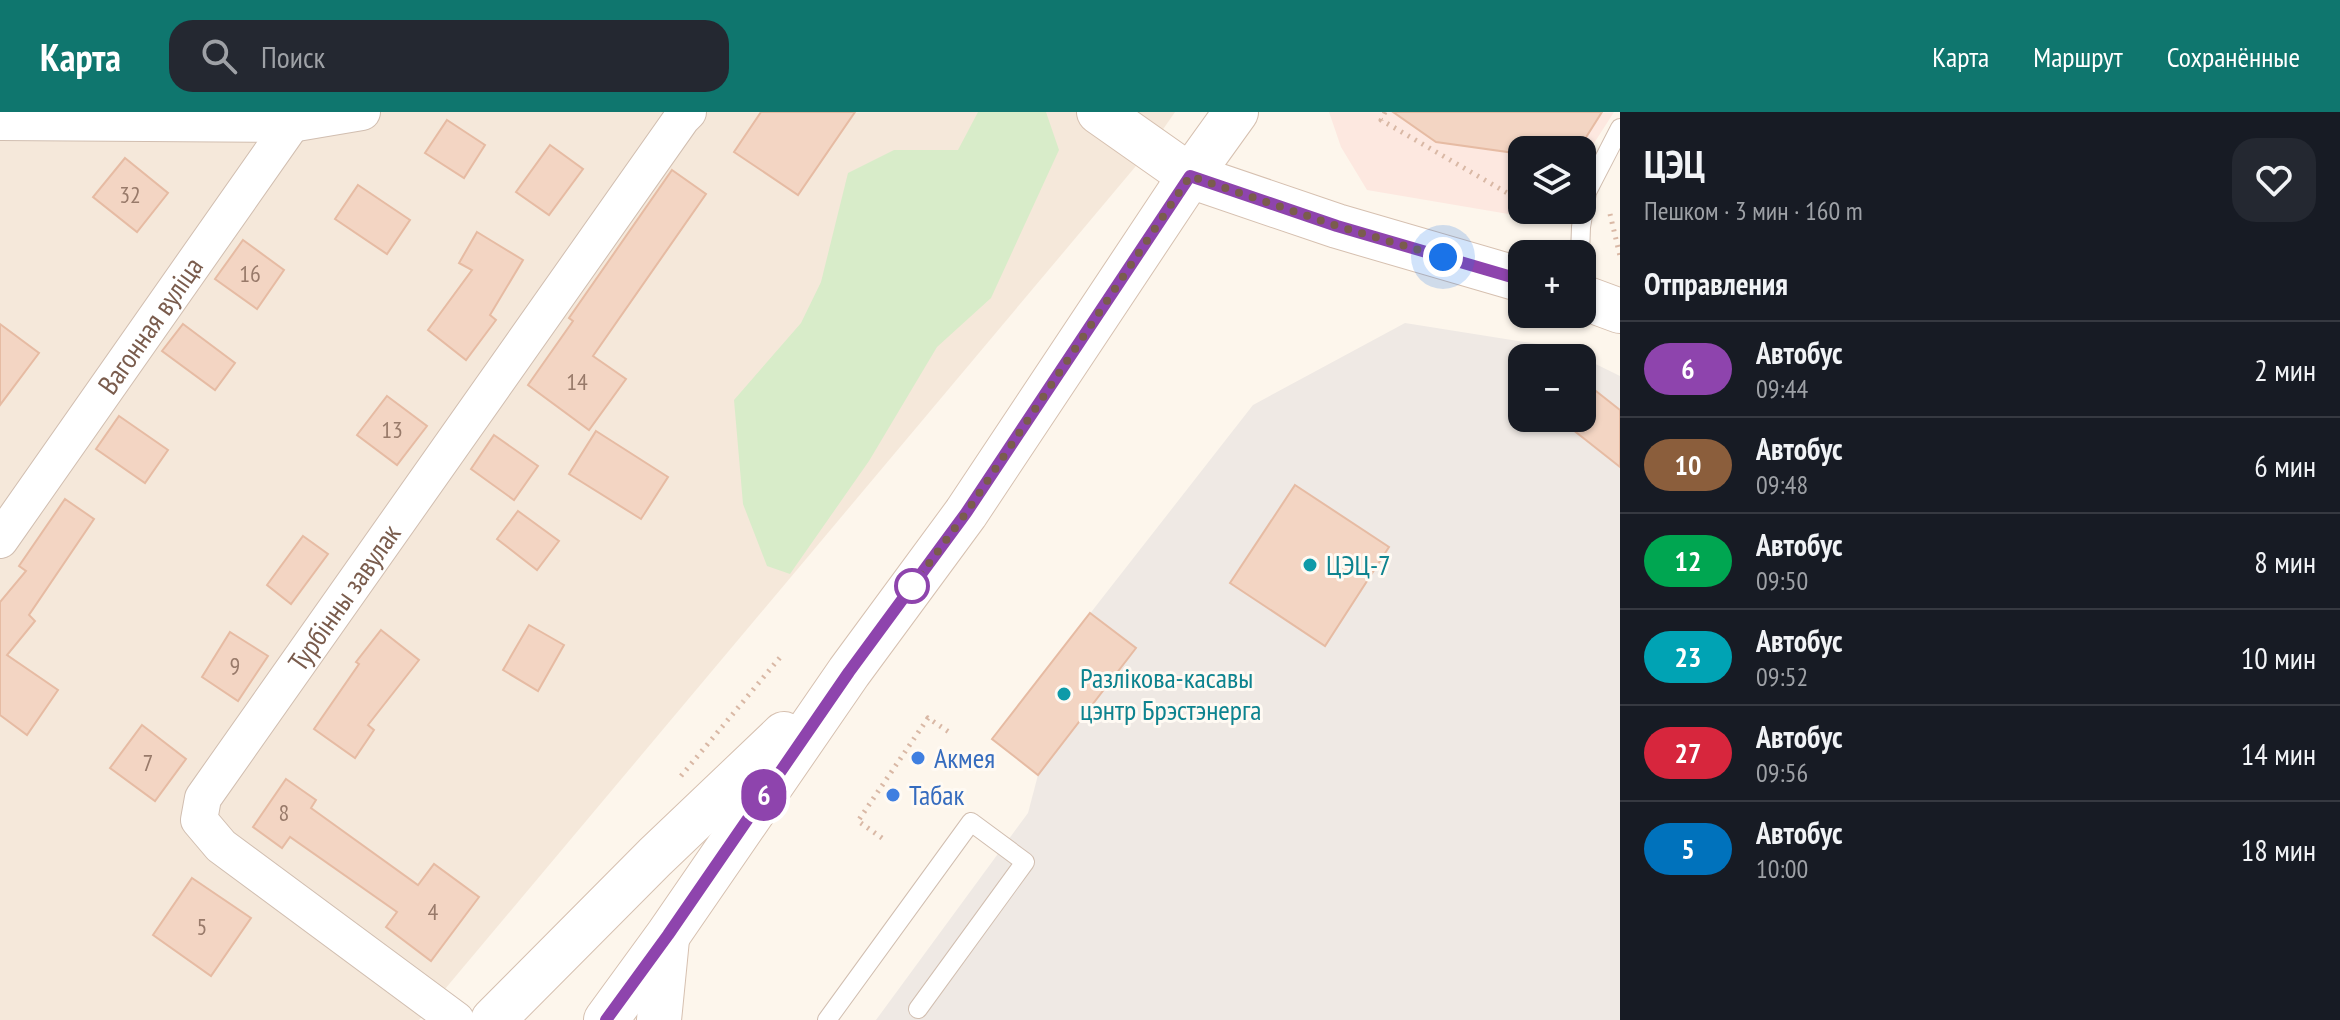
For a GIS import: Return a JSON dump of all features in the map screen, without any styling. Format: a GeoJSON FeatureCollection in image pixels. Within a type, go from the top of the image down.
{"type":"FeatureCollection","features":[{"type":"Feature","properties":{"kind":"main road"},"geometry":{"type":"LineString","coordinates":[[1099,112],[1190,176],[1337,226],[1508,276]]}},
{"type":"Feature","properties":{"kind":"main road"},"geometry":{"type":"LineString","coordinates":[[606,1020],[849,672],[966,513],[1190,176],[1236,112]]}},
{"type":"Feature","properties":{"kind":"main road"},"geometry":{"type":"LineString","coordinates":[[1596,302],[1620,311]]}},
{"type":"Feature","properties":{"kind":"main road"},"geometry":{"type":"LineString","coordinates":[[493,1020],[655,857],[849,672]]}},
{"type":"Feature","properties":{"kind":"main road"},"geometry":{"type":"LineString","coordinates":[[659,1020],[668,935]]}},
{"type":"Feature","properties":{"kind":"street"},"geometry":{"type":"LineString","coordinates":[[0,122],[296,118],[362,112]]}},
{"type":"Feature","properties":{"kind":"street","name":"Турбінны завулак"},"geometry":{"type":"LineString","coordinates":[[456,1020],[221,846],[199,820],[203,798],[688,112]]}},
{"type":"Feature","properties":{"kind":"street","name":"Вагонная вуліца"},"geometry":{"type":"LineString","coordinates":[[0,540],[296,118]]}},
{"type":"Feature","properties":{"kind":"lane"},"geometry":{"type":"LineString","coordinates":[[1581,240],[1587,192],[1620,128]]}},
{"type":"Feature","properties":{"kind":"lane"},"geometry":{"type":"LineString","coordinates":[[827,1020],[971,822],[1025,862],[918,1009]]}},
{"type":"Feature","properties":{"kind":"path"},"geometry":{"type":"LineString","coordinates":[[1385,112],[1381,120],[1508,193]]}},
{"type":"Feature","properties":{"kind":"path"},"geometry":{"type":"LineString","coordinates":[[882,838],[858,821],[928,718],[952,734]]}},
{"type":"Feature","properties":{"kind":"shaded area"},"geometry":{"type":"Polygon","coordinates":[[[0,112],[1175,112],[1146,154],[419,1020],[0,1020],[0,112]]]}},
{"type":"Feature","properties":{"kind":"shaded area"},"geometry":{"type":"Polygon","coordinates":[[[1329,112],[1614,112],[1596,140],[1596,136],[1508,136],[1508,214],[1367,190],[1341,147],[1329,112]]]}},
{"type":"Feature","properties":{"kind":"shaded area"},"geometry":{"type":"Polygon","coordinates":[[[1405,323],[1538,344],[1508,344],[1508,432],[1596,432],[1596,364],[1620,376],[1620,1020],[876,1020],[1028,813],[1038,775],[992,739],[1253,405],[1405,323]]]}},
{"type":"Feature","properties":{"kind":"green space"},"geometry":{"type":"Polygon","coordinates":[[[978,112],[1046,112],[1059,150],[991,298],[937,347],[869,461],[790,574],[767,566],[743,504],[734,400],[801,323],[821,282],[848,173],[894,150],[958,150],[978,112]]]}},
{"type":"Feature","properties":{"kind":"building"},"geometry":{"type":"Polygon","coordinates":[[[761,112],[855,112],[798,195],[734,152],[761,112]]]}},
{"type":"Feature","properties":{"kind":"building"},"geometry":{"type":"Polygon","coordinates":[[[1393,112],[1602,112],[1587,136],[1508,136],[1508,152],[1436,142],[1393,112]]]}},
{"type":"Feature","properties":{"kind":"building"},"geometry":{"type":"Polygon","coordinates":[[[447,120],[485,145],[464,178],[425,153],[447,120]]]}},
{"type":"Feature","properties":{"kind":"building"},"geometry":{"type":"Polygon","coordinates":[[[550,145],[583,169],[549,215],[516,192],[550,145]]]}},
{"type":"Feature","properties":{"kind":"building"},"geometry":{"type":"Polygon","coordinates":[[[125,158],[168,193],[137,232],[93,197],[125,158]]]}},
{"type":"Feature","properties":{"kind":"building"},"geometry":{"type":"Polygon","coordinates":[[[672,170],[706,194],[593,356],[626,379],[589,430],[528,385],[573,321],[569,318],[672,170]]]}},
{"type":"Feature","properties":{"kind":"building"},"geometry":{"type":"Polygon","coordinates":[[[358,185],[410,220],[387,254],[335,219],[358,185]]]}},
{"type":"Feature","properties":{"kind":"building"},"geometry":{"type":"Polygon","coordinates":[[[477,232],[523,260],[490,315],[496,320],[466,360],[428,330],[472,270],[459,263],[477,232]]]}},
{"type":"Feature","properties":{"kind":"building"},"geometry":{"type":"Polygon","coordinates":[[[243,240],[284,270],[257,309],[215,279],[243,240]]]}},
{"type":"Feature","properties":{"kind":"building"},"geometry":{"type":"Polygon","coordinates":[[[0,324],[39,353],[0,405],[0,324]]]}},
{"type":"Feature","properties":{"kind":"building"},"geometry":{"type":"Polygon","coordinates":[[[183,324],[235,363],[215,390],[162,351],[183,324]]]}},
{"type":"Feature","properties":{"kind":"building"},"geometry":{"type":"Polygon","coordinates":[[[1596,391],[1620,410],[1620,467],[1576,432],[1596,432],[1596,391]]]}},
{"type":"Feature","properties":{"kind":"building"},"geometry":{"type":"Polygon","coordinates":[[[387,396],[427,426],[397,465],[357,435],[387,396]]]}},
{"type":"Feature","properties":{"kind":"building"},"geometry":{"type":"Polygon","coordinates":[[[119,416],[168,450],[145,483],[96,449],[119,416]]]}},
{"type":"Feature","properties":{"kind":"building"},"geometry":{"type":"Polygon","coordinates":[[[596,431],[668,477],[641,519],[569,474],[596,431]]]}},
{"type":"Feature","properties":{"kind":"building"},"geometry":{"type":"Polygon","coordinates":[[[494,435],[538,466],[514,500],[471,469],[494,435]]]}},
{"type":"Feature","properties":{"kind":"building","name":"ЦЭЦ-7"},"geometry":{"type":"Polygon","coordinates":[[[1295,485],[1389,547],[1325,646],[1230,583],[1295,485]]]}},
{"type":"Feature","properties":{"kind":"building"},"geometry":{"type":"Polygon","coordinates":[[[65,499],[94,519],[29,615],[35,621],[7,655],[58,690],[27,735],[0,715],[0,602],[26,571],[19,566],[65,499]]]}},
{"type":"Feature","properties":{"kind":"building"},"geometry":{"type":"Polygon","coordinates":[[[518,511],[559,541],[537,570],[497,539],[518,511]]]}},
{"type":"Feature","properties":{"kind":"building"},"geometry":{"type":"Polygon","coordinates":[[[303,536],[328,554],[291,604],[267,585],[303,536]]]}},
{"type":"Feature","properties":{"kind":"building","name":"Разлікова-касавы цэнтр Брэстэнерга"},"geometry":{"type":"Polygon","coordinates":[[[1090,613],[1136,648],[1038,775],[992,739],[1090,613]]]}},
{"type":"Feature","properties":{"kind":"building"},"geometry":{"type":"Polygon","coordinates":[[[529,625],[564,645],[538,691],[503,670],[529,625]]]}},
{"type":"Feature","properties":{"kind":"building"},"geometry":{"type":"Polygon","coordinates":[[[381,630],[419,660],[368,725],[374,730],[355,758],[314,729],[359,664],[356,662],[381,630]]]}},
{"type":"Feature","properties":{"kind":"building"},"geometry":{"type":"Polygon","coordinates":[[[230,632],[268,656],[238,701],[202,677],[230,632]]]}},
{"type":"Feature","properties":{"kind":"building"},"geometry":{"type":"Polygon","coordinates":[[[142,725],[186,759],[155,801],[110,768],[142,725]]]}},
{"type":"Feature","properties":{"kind":"building"},"geometry":{"type":"Polygon","coordinates":[[[286,779],[316,800],[311,808],[418,885],[434,864],[479,897],[431,961],[386,927],[397,912],[290,837],[282,848],[253,827],[286,779]]]}},
{"type":"Feature","properties":{"kind":"building"},"geometry":{"type":"Polygon","coordinates":[[[192,878],[251,918],[211,976],[153,935],[192,878]]]}},
{"type":"Feature","properties":{"kind":"bus line","name":"6"},"geometry":{"type":"LineString","coordinates":[[606,1020],[849,672],[966,513],[1190,176],[1337,226],[1508,276]]}},
{"type":"Feature","properties":{"kind":"place","name":"ЦЭЦ-7"},"geometry":{"type":"Point","coordinates":[1310,565]}},
{"type":"Feature","properties":{"kind":"place","name":"Разлікова-касавы цэнтр Брэстэнерга"},"geometry":{"type":"Point","coordinates":[1064,694]}},
{"type":"Feature","properties":{"kind":"place","name":"Акмея"},"geometry":{"type":"Point","coordinates":[918,758]}},
{"type":"Feature","properties":{"kind":"place","name":"Табак"},"geometry":{"type":"Point","coordinates":[893,795]}},
{"type":"Feature","properties":{"kind":"route"},"geometry":{"type":"LineString","coordinates":[[912,586],[908,592],[966,513],[1190,176],[1337,226],[1443,257]]}}]}
